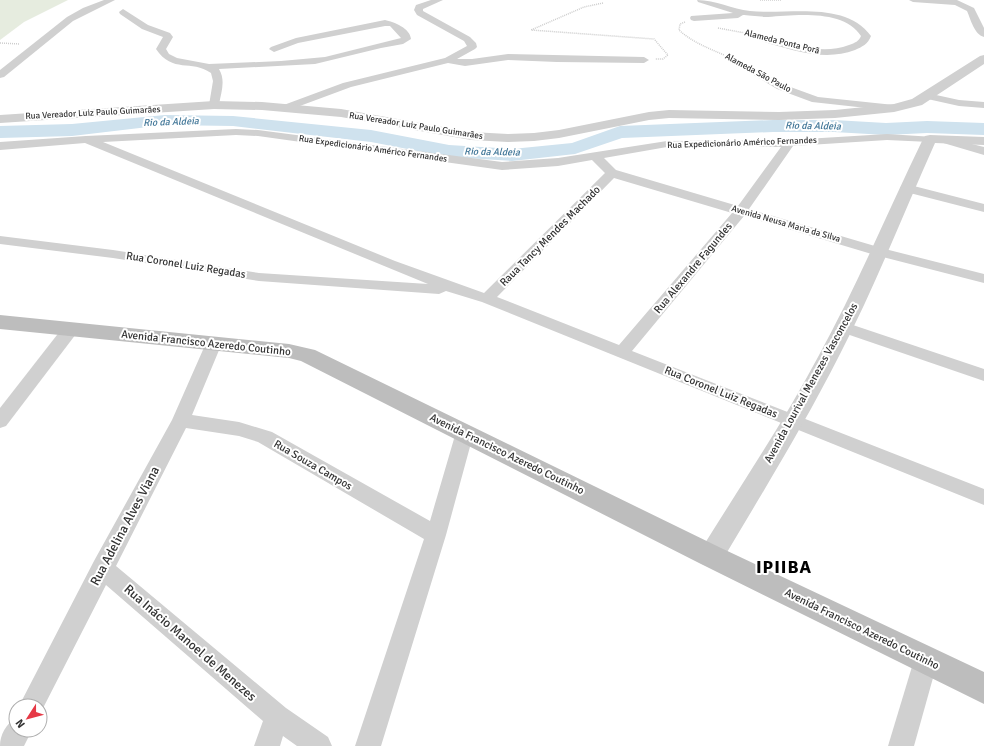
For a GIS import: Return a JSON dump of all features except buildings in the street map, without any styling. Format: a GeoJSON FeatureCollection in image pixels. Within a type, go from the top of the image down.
{"type":"FeatureCollection","features":[{"type":"Feature","properties":{"kind":"main road","name":"Avenida Francisco Azeredo Coutinho"},"geometry":{"type":"LineString","coordinates":[[0,322],[289,351],[307,355],[465,432],[711,556],[984,688]]}},
{"type":"Feature","properties":{"kind":"street"},"geometry":{"type":"LineString","coordinates":[[0,75],[70,19],[86,10],[111,0]]}},
{"type":"Feature","properties":{"kind":"street"},"geometry":{"type":"LineString","coordinates":[[285,108],[347,85],[448,60],[472,47],[471,43],[467,39],[420,13],[418,10],[419,7],[438,0]]}},
{"type":"Feature","properties":{"kind":"street","name":"Alameda Ponta Porã"},"geometry":{"type":"LineString","coordinates":[[701,0],[749,14],[803,12],[825,14],[855,24],[864,31],[866,36],[862,42],[848,50],[826,53],[798,48],[754,36]]}},
{"type":"Feature","properties":{"kind":"street"},"geometry":{"type":"LineString","coordinates":[[913,0],[952,1],[984,14]]}},
{"type":"Feature","properties":{"kind":"street"},"geometry":{"type":"LineString","coordinates":[[971,10],[978,27],[984,34]]}},
{"type":"Feature","properties":{"kind":"street"},"geometry":{"type":"LineString","coordinates":[[123,12],[145,27],[167,35],[168,37],[161,50],[167,58],[175,62],[210,67],[233,64],[303,63],[331,59],[379,46],[401,42],[406,39],[406,36],[393,24],[385,23],[296,41],[274,49]]}},
{"type":"Feature","properties":{"kind":"street"},"geometry":{"type":"LineString","coordinates":[[694,18],[749,14]]}},
{"type":"Feature","properties":{"kind":"street"},"geometry":{"type":"LineString","coordinates":[[448,60],[466,64],[481,62],[497,57],[644,60]]}},
{"type":"Feature","properties":{"kind":"street","name":"Alameda São Paulo"},"geometry":{"type":"LineString","coordinates":[[733,59],[781,87],[808,98],[830,102],[894,108]]}},
{"type":"Feature","properties":{"kind":"street","name":"Rua Vereador Luiz Paulo Guimarães"},"geometry":{"type":"LineString","coordinates":[[0,119],[214,105],[285,108],[341,113],[464,135],[508,138],[559,134],[649,116],[669,114],[779,116],[835,114],[894,108],[908,105],[927,96],[984,59]]}},
{"type":"Feature","properties":{"kind":"street"},"geometry":{"type":"LineString","coordinates":[[210,67],[216,72],[218,78],[214,105]]}},
{"type":"Feature","properties":{"kind":"street"},"geometry":{"type":"LineString","coordinates":[[927,96],[960,103],[984,105]]}},
{"type":"Feature","properties":{"kind":"street","name":"Rua Expedicionário Américo Fernandes"},"geometry":{"type":"LineString","coordinates":[[1,147],[86,139],[209,132],[246,132],[502,166],[540,164],[667,144],[789,143],[887,137],[984,141]]}},
{"type":"Feature","properties":{"kind":"street","name":"Rua Coronel Luiz Regadas"},"geometry":{"type":"LineString","coordinates":[[86,139],[390,264],[458,290],[487,299],[984,497]]}},
{"type":"Feature","properties":{"kind":"street"},"geometry":{"type":"LineString","coordinates":[[937,140],[984,151]]}},
{"type":"Feature","properties":{"kind":"street","name":"Avenida Lourival Menezes Vasconcelos"},"geometry":{"type":"LineString","coordinates":[[711,556],[793,421],[844,327],[880,252],[906,188],[937,140]]}},
{"type":"Feature","properties":{"kind":"street","name":"Rua Alexandre Fagundes"},"geometry":{"type":"LineString","coordinates":[[622,352],[741,211],[789,143]]}},
{"type":"Feature","properties":{"kind":"street","name":"Avenida Neusa Maria da Silva"},"geometry":{"type":"LineString","coordinates":[[595,156],[612,173],[880,252],[984,279]]}},
{"type":"Feature","properties":{"kind":"street","name":"Raua Tancy Mendes Machado"},"geometry":{"type":"LineString","coordinates":[[487,299],[612,173]]}},
{"type":"Feature","properties":{"kind":"street"},"geometry":{"type":"LineString","coordinates":[[906,188],[984,208]]}},
{"type":"Feature","properties":{"kind":"street","name":"Rua Coronel Luiz Regadas"},"geometry":{"type":"LineString","coordinates":[[0,240],[113,254],[259,277],[458,290]]}},
{"type":"Feature","properties":{"kind":"street"},"geometry":{"type":"LineString","coordinates":[[373,284],[390,264]]}},
{"type":"Feature","properties":{"kind":"street"},"geometry":{"type":"LineString","coordinates":[[844,327],[984,375]]}},
{"type":"Feature","properties":{"kind":"street"},"geometry":{"type":"LineString","coordinates":[[0,421],[70,330]]}},
{"type":"Feature","properties":{"kind":"street","name":"Rua Adelina Alves Viana"},"geometry":{"type":"LineString","coordinates":[[35,698],[181,420],[214,343]]}},
{"type":"Feature","properties":{"kind":"street","name":"Rua Souza Campos"},"geometry":{"type":"LineString","coordinates":[[181,420],[239,429],[265,438],[436,535]]}},
{"type":"Feature","properties":{"kind":"street"},"geometry":{"type":"LineString","coordinates":[[368,746],[436,535],[465,432]]}},
{"type":"Feature","properties":{"kind":"street","name":"Rua Inácio Manoel de Menezes"},"geometry":{"type":"LineString","coordinates":[[102,568],[277,717],[319,746]]}},
{"type":"Feature","properties":{"kind":"street"},"geometry":{"type":"LineString","coordinates":[[901,746],[926,660]]}},
{"type":"Feature","properties":{"kind":"street"},"geometry":{"type":"LineString","coordinates":[[267,746],[277,717]]}},
{"type":"Feature","properties":{"kind":"path"},"geometry":{"type":"LineString","coordinates":[[760,0],[782,0]]}},
{"type":"Feature","properties":{"kind":"path"},"geometry":{"type":"LineString","coordinates":[[603,3],[584,7],[531,30],[654,39],[668,55],[663,59],[644,60]]}},
{"type":"Feature","properties":{"kind":"path","name":"Alameda São Paulo"},"geometry":{"type":"LineString","coordinates":[[694,18],[680,24],[679,30],[697,43],[733,59]]}},
{"type":"Feature","properties":{"kind":"path","name":"Alameda Ponta Porã"},"geometry":{"type":"LineString","coordinates":[[714,28],[754,36]]}},
{"type":"Feature","properties":{"kind":"shaded area"},"geometry":{"type":"Polygon","coordinates":[[[0,0],[68,0],[24,22],[0,40],[0,0]]]}},
{"type":"Feature","properties":{"kind":"waterway","name":"Rio da Aldeia"},"geometry":{"type":"LineString","coordinates":[[0,132],[72,130],[165,120],[233,121],[371,136],[449,151],[512,155],[575,148],[620,132],[773,126],[834,126],[886,129],[927,127],[984,129]]}},
{"type":"Feature","properties":{"kind":"district","name":"IPIIBA"},"geometry":{"type":"Point","coordinates":[784,567]}}]}
